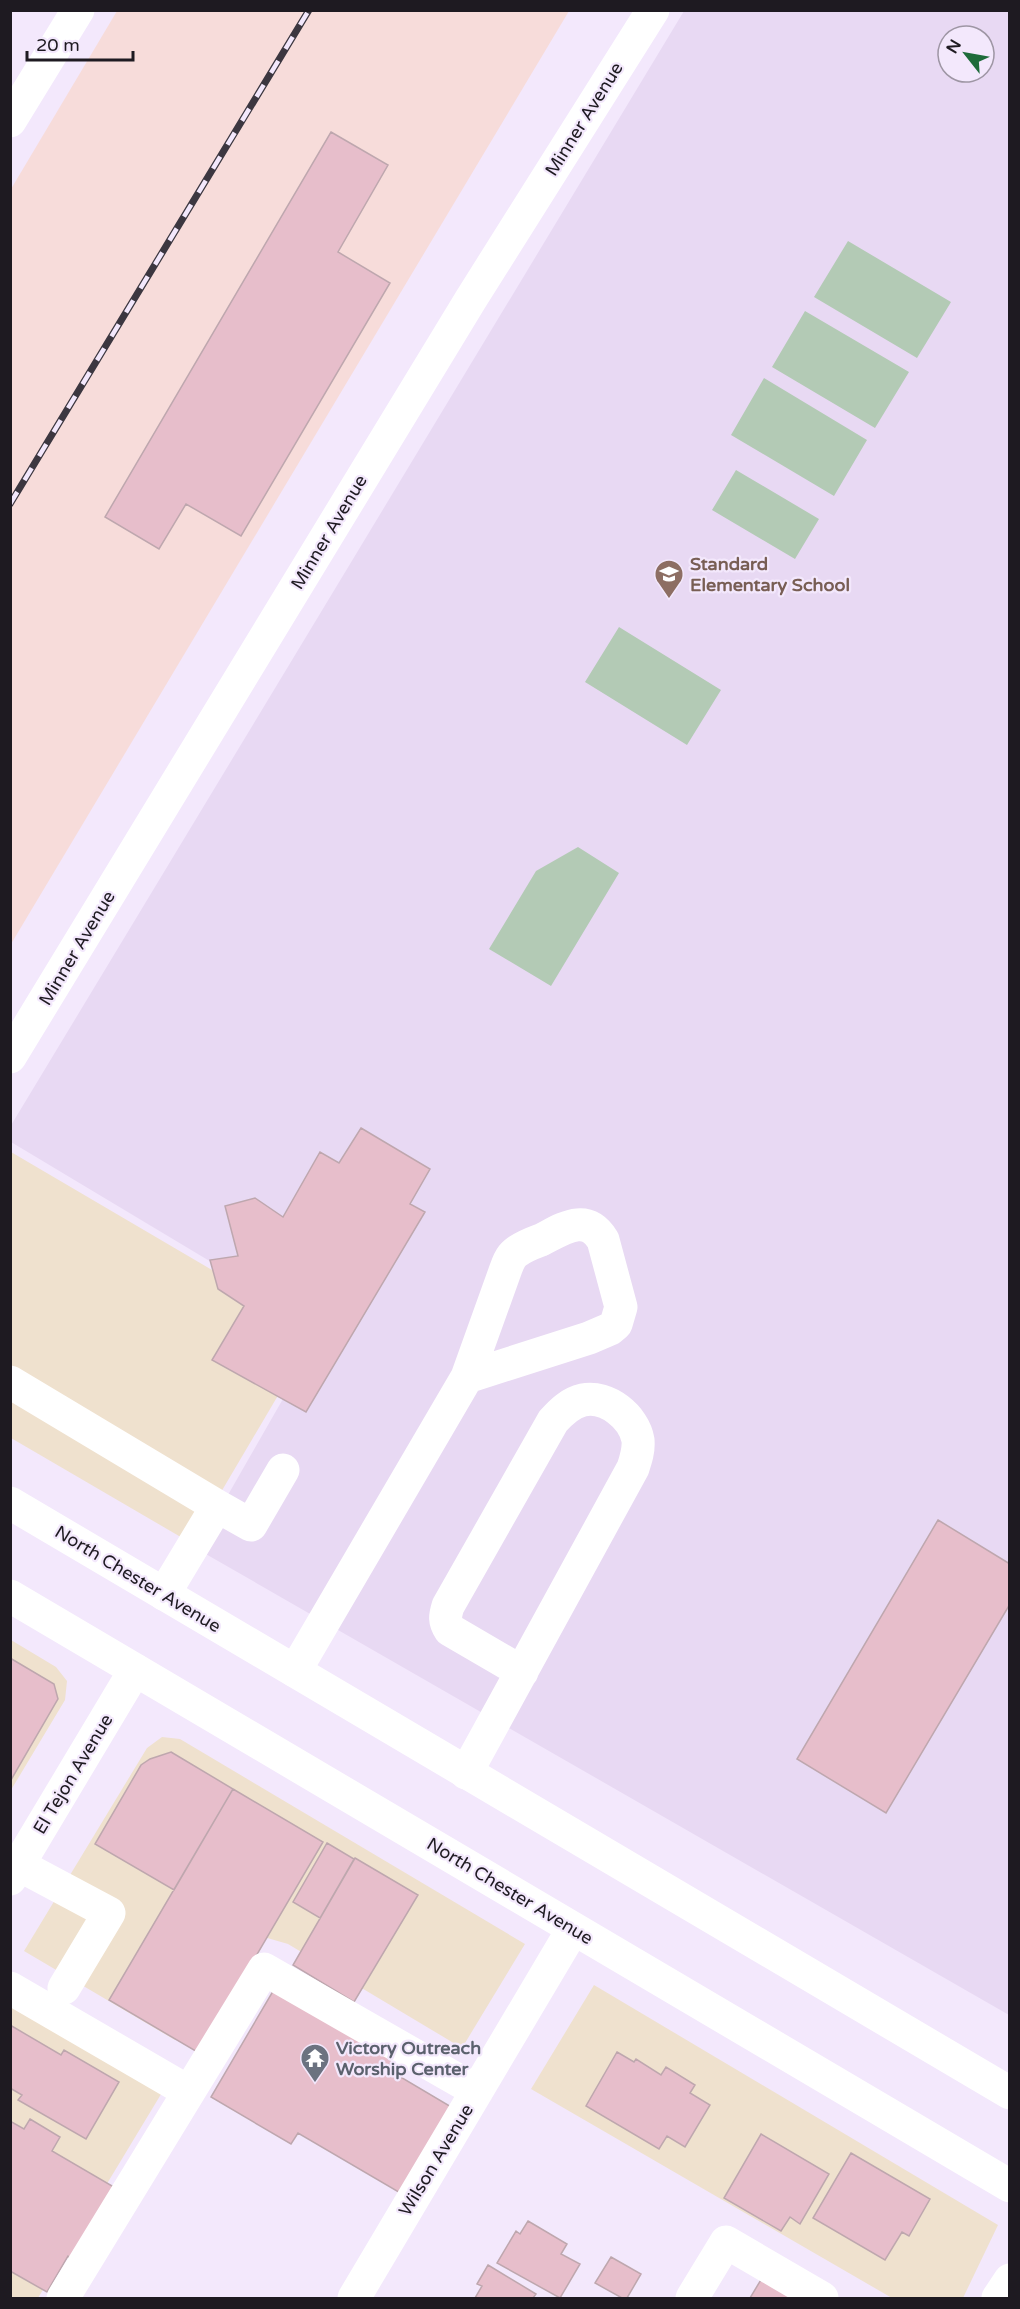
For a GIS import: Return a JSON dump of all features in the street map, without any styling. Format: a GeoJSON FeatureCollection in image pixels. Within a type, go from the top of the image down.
{"type":"FeatureCollection","features":[{"type":"Feature","properties":{"kind":"main road"},"geometry":{"type":"LineString","coordinates":[[10,121],[78,10]]}},
{"type":"Feature","properties":{"kind":"main road","name":"Minner Avenue"},"geometry":{"type":"LineString","coordinates":[[10,1057],[465,309],[652,10]]}},
{"type":"Feature","properties":{"kind":"main road"},"geometry":{"type":"LineString","coordinates":[[295,1671],[467,1377],[510,1259],[517,1251],[569,1226],[587,1225],[597,1230],[603,1239],[621,1307],[616,1324],[588,1338],[467,1377]]}},
{"type":"Feature","properties":{"kind":"main road"},"geometry":{"type":"LineString","coordinates":[[10,1382],[251,1525],[284,1470]]}},
{"type":"Feature","properties":{"kind":"main road"},"geometry":{"type":"LineString","coordinates":[[466,1773],[522,1672],[633,1468],[638,1450],[638,1438],[628,1418],[602,1401],[594,1399],[576,1402],[561,1412],[553,1421],[448,1606],[444,1617],[450,1630],[522,1672]]}},
{"type":"Feature","properties":{"kind":"main road","name":"North Chester Avenue"},"geometry":{"type":"LineString","coordinates":[[10,1503],[1010,2093]]}},
{"type":"Feature","properties":{"kind":"main road"},"geometry":{"type":"LineString","coordinates":[[164,1594],[217,1506]]}},
{"type":"Feature","properties":{"kind":"main road","name":"North Chester Avenue"},"geometry":{"type":"LineString","coordinates":[[10,1596],[1010,2186]]}},
{"type":"Feature","properties":{"kind":"main road","name":"El Tejon Avenue"},"geometry":{"type":"LineString","coordinates":[[15,1872],[135,1670]]}},
{"type":"Feature","properties":{"kind":"main road"},"geometry":{"type":"LineString","coordinates":[[15,1872],[109,1913],[64,1989]]}},
{"type":"Feature","properties":{"kind":"main road","name":"Wilson Avenue"},"geometry":{"type":"LineString","coordinates":[[354,2298],[573,1929]]}},
{"type":"Feature","properties":{"kind":"main road"},"geometry":{"type":"LineString","coordinates":[[63,2298],[264,1969],[477,2091]]}},
{"type":"Feature","properties":{"kind":"main road"},"geometry":{"type":"LineString","coordinates":[[10,1988],[189,2092]]}},
{"type":"Feature","properties":{"kind":"main road"},"geometry":{"type":"LineString","coordinates":[[692,2298],[726,2242],[822,2298]]}},
{"type":"Feature","properties":{"kind":"main road"},"geometry":{"type":"LineString","coordinates":[[998,2298],[1010,2280]]}},
{"type":"Feature","properties":{"kind":"shaded area"},"geometry":{"type":"Polygon","coordinates":[[[117,11],[569,11],[11,944],[11,189],[117,11]]]}},
{"type":"Feature","properties":{"kind":"shaded area","name":"Standard Elementary School"},"geometry":{"type":"Polygon","coordinates":[[[684,11],[1009,11],[1009,2015],[197,1549],[323,1329],[11,1142],[10,1127],[684,11]]]}},
{"type":"Feature","properties":{"kind":"shaded area"},"geometry":{"type":"Polygon","coordinates":[[[11,1152],[316,1331],[191,1543],[11,1438],[11,1152]]]}},
{"type":"Feature","properties":{"kind":"shaded area"},"geometry":{"type":"Polygon","coordinates":[[[11,1640],[56,1667],[67,1681],[65,1700],[11,1790],[11,1640]]]}},
{"type":"Feature","properties":{"kind":"shaded area"},"geometry":{"type":"Polygon","coordinates":[[[162,1737],[180,1739],[525,1944],[462,2048],[288,1944],[257,1935],[197,2034],[175,2040],[24,1951],[147,1748],[162,1737]]]}},
{"type":"Feature","properties":{"kind":"shaded area"},"geometry":{"type":"Polygon","coordinates":[[[11,1980],[172,2076],[38,2298],[11,2298],[11,1980]]]}},
{"type":"Feature","properties":{"kind":"shaded area"},"geometry":{"type":"Polygon","coordinates":[[[594,1985],[998,2225],[963,2298],[892,2298],[531,2089],[594,1985]]]}},
{"type":"Feature","properties":{"kind":"green space"},"geometry":{"type":"Polygon","coordinates":[[[848,241],[951,302],[917,358],[814,297],[848,241]]]}},
{"type":"Feature","properties":{"kind":"green space"},"geometry":{"type":"Polygon","coordinates":[[[805,311],[909,372],[875,428],[772,367],[805,311]]]}},
{"type":"Feature","properties":{"kind":"green space"},"geometry":{"type":"Polygon","coordinates":[[[764,378],[867,440],[834,496],[731,435],[764,378]]]}},
{"type":"Feature","properties":{"kind":"green space"},"geometry":{"type":"Polygon","coordinates":[[[736,470],[819,519],[795,559],[712,510],[736,470]]]}},
{"type":"Feature","properties":{"kind":"green space"},"geometry":{"type":"Polygon","coordinates":[[[619,627],[721,690],[687,745],[585,682],[619,627]]]}},
{"type":"Feature","properties":{"kind":"green space"},"geometry":{"type":"Polygon","coordinates":[[[578,847],[619,873],[551,986],[489,949],[536,871],[578,847]]]}},
{"type":"Feature","properties":{"kind":"building"},"geometry":{"type":"Polygon","coordinates":[[[331,132],[388,165],[338,252],[390,283],[241,536],[186,504],[159,549],[105,517],[331,132]]]}},
{"type":"Feature","properties":{"kind":"building"},"geometry":{"type":"Polygon","coordinates":[[[361,1128],[430,1169],[410,1204],[425,1212],[306,1412],[212,1360],[244,1306],[218,1289],[210,1260],[238,1256],[225,1206],[255,1198],[283,1217],[320,1152],[339,1163],[361,1128]]]}},
{"type":"Feature","properties":{"kind":"building"},"geometry":{"type":"Polygon","coordinates":[[[938,1520],[1010,1564],[1010,1604],[886,1813],[797,1759],[938,1520]]]}},
{"type":"Feature","properties":{"kind":"building"},"geometry":{"type":"Polygon","coordinates":[[[10,1658],[54,1684],[58,1699],[11,1780],[10,1658]]]}},
{"type":"Feature","properties":{"kind":"building"},"geometry":{"type":"Polygon","coordinates":[[[171,1752],[233,1789],[174,1890],[95,1844],[141,1765],[150,1759],[171,1752]]]}},
{"type":"Feature","properties":{"kind":"building"},"geometry":{"type":"Polygon","coordinates":[[[233,1789],[323,1842],[199,2053],[109,2000],[233,1789]]]}},
{"type":"Feature","properties":{"kind":"building"},"geometry":{"type":"Polygon","coordinates":[[[327,1843],[354,1859],[320,1918],[293,1902],[327,1843]]]}},
{"type":"Feature","properties":{"kind":"building"},"geometry":{"type":"Polygon","coordinates":[[[355,1858],[418,1895],[354,2002],[293,1965],[355,1858]]]}},
{"type":"Feature","properties":{"kind":"building","name":"Victory Outreach Worship Center"},"geometry":{"type":"Polygon","coordinates":[[[276,1986],[395,2056],[387,2069],[453,2108],[402,2194],[298,2133],[291,2144],[211,2097],[276,1986]]]}},
{"type":"Feature","properties":{"kind":"building"},"geometry":{"type":"Polygon","coordinates":[[[10,2025],[61,2055],[64,2050],[119,2082],[86,2139],[18,2100],[22,2095],[10,2088],[10,2025]]]}},
{"type":"Feature","properties":{"kind":"building"},"geometry":{"type":"Polygon","coordinates":[[[617,2052],[634,2062],[636,2059],[661,2075],[666,2067],[695,2085],[690,2093],[710,2105],[685,2147],[667,2136],[659,2149],[586,2106],[617,2052]]]}},
{"type":"Feature","properties":{"kind":"building"},"geometry":{"type":"Polygon","coordinates":[[[30,2119],[60,2137],[52,2151],[119,2190],[77,2262],[68,2256],[47,2292],[10,2271],[10,2121],[24,2129],[30,2119]]]}},
{"type":"Feature","properties":{"kind":"building"},"geometry":{"type":"Polygon","coordinates":[[[761,2134],[829,2174],[800,2224],[790,2217],[781,2231],[724,2198],[761,2134]]]}},
{"type":"Feature","properties":{"kind":"building"},"geometry":{"type":"Polygon","coordinates":[[[851,2153],[930,2199],[909,2236],[902,2232],[885,2260],[813,2218],[851,2153]]]}},
{"type":"Feature","properties":{"kind":"building"},"geometry":{"type":"Polygon","coordinates":[[[528,2221],[567,2244],[561,2254],[580,2264],[560,2298],[497,2263],[516,2231],[520,2234],[528,2221]]]}},
{"type":"Feature","properties":{"kind":"building"},"geometry":{"type":"Polygon","coordinates":[[[611,2257],[641,2274],[627,2298],[622,2298],[595,2283],[611,2257]]]}},
{"type":"Feature","properties":{"kind":"building"},"geometry":{"type":"Polygon","coordinates":[[[488,2265],[536,2294],[533,2298],[475,2298],[482,2286],[477,2284],[488,2265]]]}},
{"type":"Feature","properties":{"kind":"building"},"geometry":{"type":"Polygon","coordinates":[[[762,2278],[797,2298],[750,2298],[762,2278]]]}},
{"type":"Feature","properties":{"kind":"railway"},"geometry":{"type":"LineString","coordinates":[[10,504],[309,10]]}},
{"type":"Feature","properties":{"kind":"place","name":"Standard Elementary School"},"geometry":{"type":"Point","coordinates":[669,600]}},
{"type":"Feature","properties":{"kind":"place","name":"Victory Outreach Worship Center"},"geometry":{"type":"Point","coordinates":[315,2084]}}]}
